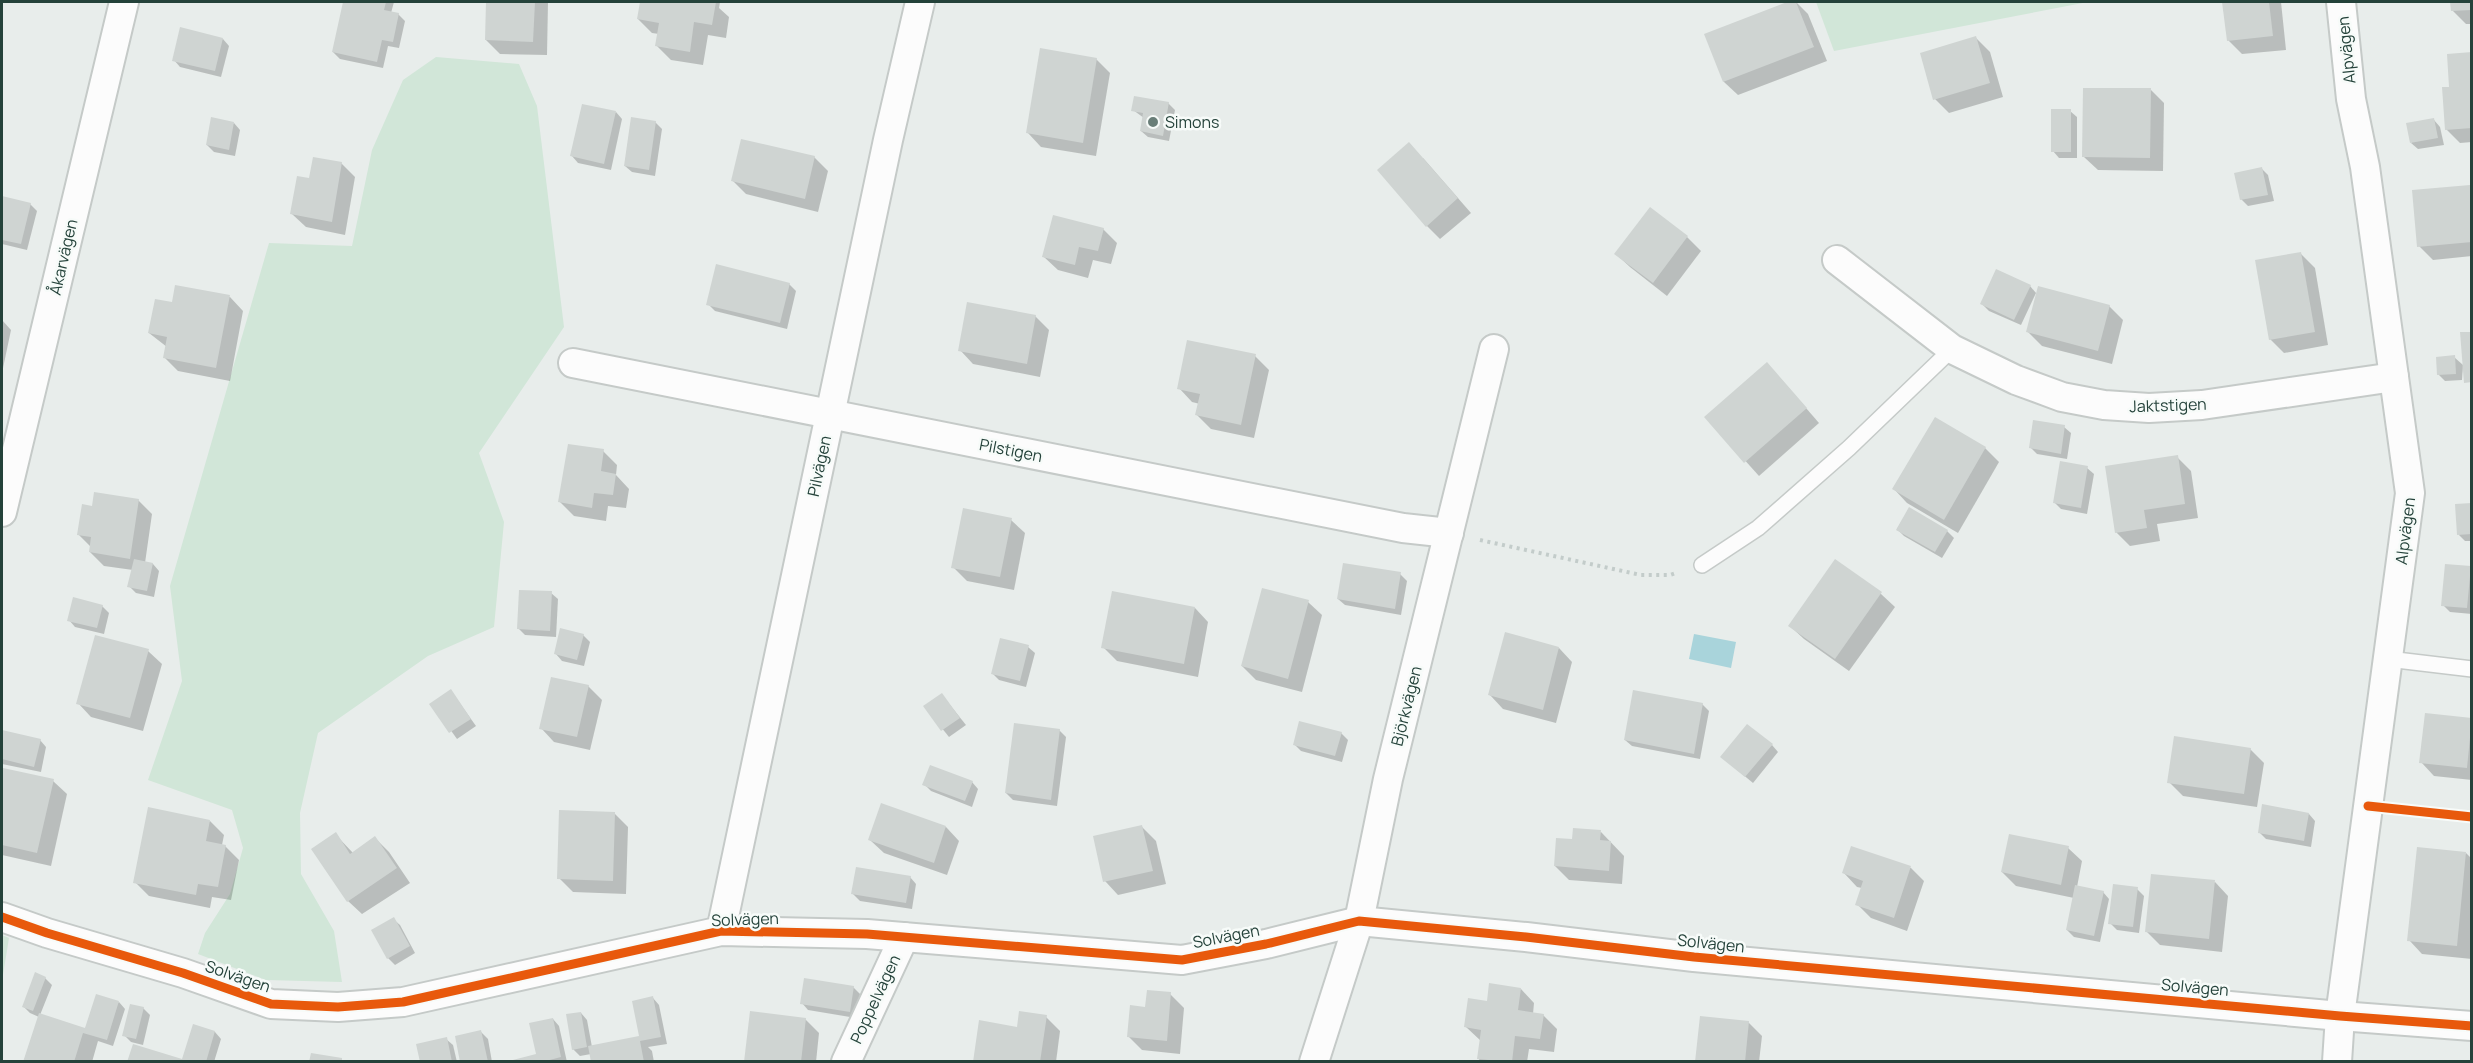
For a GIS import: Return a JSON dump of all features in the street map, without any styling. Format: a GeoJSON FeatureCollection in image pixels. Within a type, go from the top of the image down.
{"type":"FeatureCollection","features":[{"type":"Feature","properties":{"kind":"street","name":"Åkarvägen"},"geometry":{"type":"LineString","coordinates":[[2,512],[124,2]]}},
{"type":"Feature","properties":{"kind":"street","name":"Pilvägen"},"geometry":{"type":"LineString","coordinates":[[721,931],[888,140],[920,2]]}},
{"type":"Feature","properties":{"kind":"street","name":"Alpvägen"},"geometry":{"type":"LineString","coordinates":[[2337,1062],[2340,1017],[2410,494],[2365,167],[2351,99],[2341,2]]}},
{"type":"Feature","properties":{"kind":"street","name":"Jaktstigen"},"geometry":{"type":"LineString","coordinates":[[1837,260],[1952,349],[2016,380],[2062,398],[2138,408],[2202,405],[2394,377]]}},
{"type":"Feature","properties":{"kind":"street","name":"Björkvägen"},"geometry":{"type":"LineString","coordinates":[[1314,1062],[1359,921],[1388,779],[1494,349]]}},
{"type":"Feature","properties":{"kind":"street","name":"Pilstigen"},"geometry":{"type":"LineString","coordinates":[[573,363],[1403,528],[1449,533]]}},
{"type":"Feature","properties":{"kind":"street","name":"Solvägen"},"geometry":{"type":"LineString","coordinates":[[2,917],[47,933],[183,973],[271,1004],[338,1008],[403,1002],[721,931],[904,937],[1182,960],[1266,944],[1359,921],[1527,937],[1706,958],[2212,1003],[2340,1017],[2472,1026]]}},
{"type":"Feature","properties":{"kind":"street","name":"Poppelvägen"},"geometry":{"type":"LineString","coordinates":[[846,1062],[904,937]]}},
{"type":"Feature","properties":{"kind":"lane"},"geometry":{"type":"LineString","coordinates":[[1702,565],[1758,528],[1849,448],[1952,349]]}},
{"type":"Feature","properties":{"kind":"lane"},"geometry":{"type":"LineString","coordinates":[[2388,659],[2472,669]]}},
{"type":"Feature","properties":{"kind":"path"},"geometry":{"type":"LineString","coordinates":[[1449,533],[1641,574],[1670,575],[1702,565]]}},
{"type":"Feature","properties":{"kind":"green space"},"geometry":{"type":"Polygon","coordinates":[[[1816,2],[2088,2],[1834,51],[1816,2]]]}},
{"type":"Feature","properties":{"kind":"green space"},"geometry":{"type":"Polygon","coordinates":[[[436,57],[519,64],[537,106],[564,327],[479,453],[504,522],[494,627],[428,656],[318,733],[300,813],[301,874],[334,931],[342,982],[266,980],[198,954],[205,933],[230,894],[243,848],[232,810],[148,780],[182,681],[170,586],[269,243],[352,246],[372,150],[403,80],[436,57]]]}},
{"type":"Feature","properties":{"kind":"green space"},"geometry":{"type":"Polygon","coordinates":[[[2,935],[9,938],[2,981],[2,935]]]}},
{"type":"Feature","properties":{"kind":"water"},"geometry":{"type":"Polygon","coordinates":[[[1694,634],[1736,642],[1731,668],[1689,659],[1694,634]]]}},
{"type":"Feature","properties":{"kind":"building"},"geometry":{"type":"Polygon","coordinates":[[[343,2],[386,2],[384,10],[399,13],[393,42],[382,40],[377,62],[332,52],[343,2]]]}},
{"type":"Feature","properties":{"kind":"building"},"geometry":{"type":"Polygon","coordinates":[[[486,2],[535,2],[533,42],[485,40],[486,2]]]}},
{"type":"Feature","properties":{"kind":"building"},"geometry":{"type":"Polygon","coordinates":[[[640,2],[716,2],[712,25],[694,22],[690,52],[655,46],[659,23],[637,19],[640,2]]]}},
{"type":"Feature","properties":{"kind":"building"},"geometry":{"type":"Polygon","coordinates":[[[1787,2],[1796,2],[1814,47],[1723,82],[1704,34],[1787,2]]]}},
{"type":"Feature","properties":{"kind":"building"},"geometry":{"type":"Polygon","coordinates":[[[2222,2],[2269,2],[2273,36],[2227,41],[2222,2]]]}},
{"type":"Feature","properties":{"kind":"building"},"geometry":{"type":"Polygon","coordinates":[[[2450,2],[2472,2],[2472,10],[2451,11],[2450,2]]]}},
{"type":"Feature","properties":{"kind":"building"},"geometry":{"type":"Polygon","coordinates":[[[180,27],[223,38],[215,71],[172,61],[180,27]]]}},
{"type":"Feature","properties":{"kind":"building"},"geometry":{"type":"Polygon","coordinates":[[[1976,36],[1990,83],[1933,100],[1920,53],[1976,36]]]}},
{"type":"Feature","properties":{"kind":"building"},"geometry":{"type":"Polygon","coordinates":[[[1040,48],[1097,58],[1083,143],[1026,133],[1040,48]]]}},
{"type":"Feature","properties":{"kind":"building"},"geometry":{"type":"Polygon","coordinates":[[[2472,52],[2472,128],[2445,130],[2442,87],[2449,87],[2447,54],[2472,52]]]}},
{"type":"Feature","properties":{"kind":"building"},"geometry":{"type":"Polygon","coordinates":[[[2083,88],[2151,88],[2150,158],[2082,157],[2083,88]]]}},
{"type":"Feature","properties":{"kind":"building","name":"Simons"},"geometry":{"type":"Polygon","coordinates":[[[1134,96],[1169,102],[1163,136],[1140,131],[1143,113],[1131,111],[1134,96]]]}},
{"type":"Feature","properties":{"kind":"building"},"geometry":{"type":"Polygon","coordinates":[[[582,104],[616,111],[604,164],[570,156],[582,104]]]}},
{"type":"Feature","properties":{"kind":"building"},"geometry":{"type":"Polygon","coordinates":[[[2051,109],[2071,109],[2071,152],[2051,152],[2051,109]]]}},
{"type":"Feature","properties":{"kind":"building"},"geometry":{"type":"Polygon","coordinates":[[[211,117],[234,122],[229,150],[206,145],[211,117]]]}},
{"type":"Feature","properties":{"kind":"building"},"geometry":{"type":"Polygon","coordinates":[[[631,117],[656,121],[649,170],[624,166],[631,117]]]}},
{"type":"Feature","properties":{"kind":"building"},"geometry":{"type":"Polygon","coordinates":[[[2434,118],[2438,138],[2410,143],[2406,123],[2434,118]]]}},
{"type":"Feature","properties":{"kind":"building"},"geometry":{"type":"Polygon","coordinates":[[[741,139],[815,156],[805,199],[731,181],[741,139]]]}},
{"type":"Feature","properties":{"kind":"building"},"geometry":{"type":"Polygon","coordinates":[[[1409,142],[1458,198],[1426,227],[1377,170],[1409,142]]]}},
{"type":"Feature","properties":{"kind":"building"},"geometry":{"type":"Polygon","coordinates":[[[313,157],[342,162],[332,222],[290,214],[297,176],[309,178],[313,157]]]}},
{"type":"Feature","properties":{"kind":"building"},"geometry":{"type":"Polygon","coordinates":[[[2262,167],[2268,195],[2240,200],[2234,173],[2262,167]]]}},
{"type":"Feature","properties":{"kind":"building"},"geometry":{"type":"Polygon","coordinates":[[[2470,185],[2472,242],[2417,247],[2412,190],[2470,185]]]}},
{"type":"Feature","properties":{"kind":"building"},"geometry":{"type":"Polygon","coordinates":[[[2,196],[31,203],[21,244],[2,240],[2,196]]]}},
{"type":"Feature","properties":{"kind":"building"},"geometry":{"type":"Polygon","coordinates":[[[1650,207],[1688,236],[1653,283],[1614,254],[1650,207]]]}},
{"type":"Feature","properties":{"kind":"building"},"geometry":{"type":"Polygon","coordinates":[[[1053,215],[1104,228],[1098,251],[1079,247],[1075,265],[1042,257],[1053,215]]]}},
{"type":"Feature","properties":{"kind":"building"},"geometry":{"type":"Polygon","coordinates":[[[2301,252],[2315,332],[2269,340],[2255,260],[2301,252]]]}},
{"type":"Feature","properties":{"kind":"building"},"geometry":{"type":"Polygon","coordinates":[[[716,264],[790,283],[780,323],[706,305],[716,264]]]}},
{"type":"Feature","properties":{"kind":"building"},"geometry":{"type":"Polygon","coordinates":[[[1996,269],[2031,285],[2014,320],[1980,304],[1996,269]]]}},
{"type":"Feature","properties":{"kind":"building"},"geometry":{"type":"Polygon","coordinates":[[[175,285],[230,295],[216,368],[163,358],[167,337],[148,333],[155,299],[172,302],[175,285]]]}},
{"type":"Feature","properties":{"kind":"building"},"geometry":{"type":"Polygon","coordinates":[[[2038,286],[2110,305],[2098,351],[2026,332],[2038,286]]]}},
{"type":"Feature","properties":{"kind":"building"},"geometry":{"type":"Polygon","coordinates":[[[967,302],[1036,315],[1027,364],[958,351],[967,302]]]}},
{"type":"Feature","properties":{"kind":"building"},"geometry":{"type":"Polygon","coordinates":[[[2460,332],[2472,332],[2472,382],[2464,383],[2460,332]]]}},
{"type":"Feature","properties":{"kind":"building"},"geometry":{"type":"Polygon","coordinates":[[[1187,340],[1256,354],[1241,425],[1195,415],[1200,394],[1177,389],[1187,340]]]}},
{"type":"Feature","properties":{"kind":"building"},"geometry":{"type":"Polygon","coordinates":[[[2455,355],[2456,374],[2437,375],[2436,357],[2455,355]]]}},
{"type":"Feature","properties":{"kind":"building"},"geometry":{"type":"Polygon","coordinates":[[[1767,362],[1807,408],[1744,463],[1704,417],[1767,362]]]}},
{"type":"Feature","properties":{"kind":"building"},"geometry":{"type":"Polygon","coordinates":[[[1935,417],[1986,447],[1944,520],[1892,489],[1935,417]]]}},
{"type":"Feature","properties":{"kind":"building"},"geometry":{"type":"Polygon","coordinates":[[[2033,420],[2065,425],[2061,454],[2029,448],[2033,420]]]}},
{"type":"Feature","properties":{"kind":"building"},"geometry":{"type":"Polygon","coordinates":[[[568,444],[604,449],[601,471],[616,474],[613,495],[594,493],[592,508],[558,502],[568,444]]]}},
{"type":"Feature","properties":{"kind":"building"},"geometry":{"type":"Polygon","coordinates":[[[2178,455],[2185,504],[2144,510],[2147,528],[2115,533],[2105,466],[2178,455]]]}},
{"type":"Feature","properties":{"kind":"building"},"geometry":{"type":"Polygon","coordinates":[[[2060,461],[2088,466],[2081,508],[2053,503],[2060,461]]]}},
{"type":"Feature","properties":{"kind":"building"},"geometry":{"type":"Polygon","coordinates":[[[94,492],[139,499],[130,559],[89,552],[91,537],[77,535],[82,504],[92,506],[94,492]]]}},
{"type":"Feature","properties":{"kind":"building"},"geometry":{"type":"Polygon","coordinates":[[[2472,503],[2472,534],[2457,535],[2455,504],[2472,503]]]}},
{"type":"Feature","properties":{"kind":"building"},"geometry":{"type":"Polygon","coordinates":[[[1909,507],[1948,530],[1935,552],[1896,530],[1909,507]]]}},
{"type":"Feature","properties":{"kind":"building"},"geometry":{"type":"Polygon","coordinates":[[[963,508],[1012,518],[1000,577],[951,568],[963,508]]]}},
{"type":"Feature","properties":{"kind":"building"},"geometry":{"type":"Polygon","coordinates":[[[134,559],[153,563],[147,591],[127,587],[134,559]]]}},
{"type":"Feature","properties":{"kind":"building"},"geometry":{"type":"Polygon","coordinates":[[[1835,559],[1882,592],[1835,659],[1788,626],[1835,559]]]}},
{"type":"Feature","properties":{"kind":"building"},"geometry":{"type":"Polygon","coordinates":[[[1343,563],[1401,572],[1395,609],[1337,599],[1343,563]]]}},
{"type":"Feature","properties":{"kind":"building"},"geometry":{"type":"Polygon","coordinates":[[[2445,564],[2471,566],[2467,608],[2441,606],[2445,564]]]}},
{"type":"Feature","properties":{"kind":"building"},"geometry":{"type":"Polygon","coordinates":[[[1262,588],[1309,600],[1288,679],[1241,666],[1262,588]]]}},
{"type":"Feature","properties":{"kind":"building"},"geometry":{"type":"Polygon","coordinates":[[[519,590],[552,591],[550,631],[517,629],[519,590]]]}},
{"type":"Feature","properties":{"kind":"building"},"geometry":{"type":"Polygon","coordinates":[[[1112,591],[1195,607],[1184,664],[1101,648],[1112,591]]]}},
{"type":"Feature","properties":{"kind":"building"},"geometry":{"type":"Polygon","coordinates":[[[73,597],[103,605],[97,628],[67,621],[73,597]]]}},
{"type":"Feature","properties":{"kind":"building"},"geometry":{"type":"Polygon","coordinates":[[[560,628],[584,634],[577,660],[554,654],[560,628]]]}},
{"type":"Feature","properties":{"kind":"building"},"geometry":{"type":"Polygon","coordinates":[[[1505,632],[1559,647],[1543,710],[1488,695],[1505,632]]]}},
{"type":"Feature","properties":{"kind":"building"},"geometry":{"type":"Polygon","coordinates":[[[95,635],[149,649],[130,718],[76,704],[95,635]]]}},
{"type":"Feature","properties":{"kind":"building"},"geometry":{"type":"Polygon","coordinates":[[[1000,638],[1029,645],[1020,681],[991,674],[1000,638]]]}},
{"type":"Feature","properties":{"kind":"building"},"geometry":{"type":"Polygon","coordinates":[[[551,677],[589,685],[577,737],[539,729],[551,677]]]}},
{"type":"Feature","properties":{"kind":"building"},"geometry":{"type":"Polygon","coordinates":[[[451,689],[471,719],[449,733],[429,704],[451,689]]]}},
{"type":"Feature","properties":{"kind":"building"},"geometry":{"type":"Polygon","coordinates":[[[1633,690],[1703,703],[1694,754],[1624,740],[1633,690]]]}},
{"type":"Feature","properties":{"kind":"building"},"geometry":{"type":"Polygon","coordinates":[[[942,693],[960,718],[941,731],[923,706],[942,693]]]}},
{"type":"Feature","properties":{"kind":"building"},"geometry":{"type":"Polygon","coordinates":[[[2425,713],[2472,718],[2467,768],[2419,763],[2425,713]]]}},
{"type":"Feature","properties":{"kind":"building"},"geometry":{"type":"Polygon","coordinates":[[[1299,721],[1342,732],[1335,756],[1293,745],[1299,721]]]}},
{"type":"Feature","properties":{"kind":"building"},"geometry":{"type":"Polygon","coordinates":[[[1014,723],[1060,729],[1051,800],[1005,793],[1014,723]]]}},
{"type":"Feature","properties":{"kind":"building"},"geometry":{"type":"Polygon","coordinates":[[[1747,724],[1773,744],[1745,777],[1720,757],[1747,724]]]}},
{"type":"Feature","properties":{"kind":"building"},"geometry":{"type":"Polygon","coordinates":[[[2,730],[41,739],[34,767],[2,759],[2,730]]]}},
{"type":"Feature","properties":{"kind":"building"},"geometry":{"type":"Polygon","coordinates":[[[2174,736],[2251,748],[2244,794],[2167,783],[2174,736]]]}},
{"type":"Feature","properties":{"kind":"building"},"geometry":{"type":"Polygon","coordinates":[[[930,765],[973,781],[965,801],[922,785],[930,765]]]}},
{"type":"Feature","properties":{"kind":"building"},"geometry":{"type":"Polygon","coordinates":[[[3,768],[54,779],[37,853],[2,845],[3,768]]]}},
{"type":"Feature","properties":{"kind":"building"},"geometry":{"type":"Polygon","coordinates":[[[881,803],[946,826],[934,863],[868,840],[881,803]]]}},
{"type":"Feature","properties":{"kind":"building"},"geometry":{"type":"Polygon","coordinates":[[[2262,804],[2309,813],[2304,841],[2258,833],[2262,804]]]}},
{"type":"Feature","properties":{"kind":"building"},"geometry":{"type":"Polygon","coordinates":[[[148,807],[210,820],[206,841],[226,845],[218,887],[198,884],[196,895],[133,883],[148,807]]]}},
{"type":"Feature","properties":{"kind":"building"},"geometry":{"type":"Polygon","coordinates":[[[559,810],[615,812],[613,881],[557,879],[559,810]]]}},
{"type":"Feature","properties":{"kind":"building"},"geometry":{"type":"Polygon","coordinates":[[[1142,825],[1153,871],[1103,882],[1093,836],[1142,825]]]}},
{"type":"Feature","properties":{"kind":"building"},"geometry":{"type":"Polygon","coordinates":[[[1573,828],[1601,830],[1600,840],[1611,841],[1609,871],[1554,866],[1556,838],[1572,839],[1573,828]]]}},
{"type":"Feature","properties":{"kind":"building"},"geometry":{"type":"Polygon","coordinates":[[[336,832],[350,854],[375,836],[397,868],[347,902],[311,849],[336,832]]]}},
{"type":"Feature","properties":{"kind":"building"},"geometry":{"type":"Polygon","coordinates":[[[2009,834],[2069,846],[2061,885],[2001,872],[2009,834]]]}},
{"type":"Feature","properties":{"kind":"building"},"geometry":{"type":"Polygon","coordinates":[[[1851,846],[1911,866],[1894,918],[1855,905],[1863,881],[1842,873],[1851,846]]]}},
{"type":"Feature","properties":{"kind":"building"},"geometry":{"type":"Polygon","coordinates":[[[2417,847],[2466,852],[2457,946],[2407,941],[2417,847]]]}},
{"type":"Feature","properties":{"kind":"building"},"geometry":{"type":"Polygon","coordinates":[[[856,867],[911,876],[906,903],[851,894],[856,867]]]}},
{"type":"Feature","properties":{"kind":"building"},"geometry":{"type":"Polygon","coordinates":[[[2151,874],[2215,880],[2209,939],[2145,932],[2151,874]]]}},
{"type":"Feature","properties":{"kind":"building"},"geometry":{"type":"Polygon","coordinates":[[[2113,884],[2138,887],[2133,927],[2108,924],[2113,884]]]}},
{"type":"Feature","properties":{"kind":"building"},"geometry":{"type":"Polygon","coordinates":[[[2075,885],[2104,891],[2094,936],[2066,930],[2075,885]]]}},
{"type":"Feature","properties":{"kind":"building"},"geometry":{"type":"Polygon","coordinates":[[[394,917],[410,946],[387,959],[371,930],[394,917]]]}},
{"type":"Feature","properties":{"kind":"building"},"geometry":{"type":"Polygon","coordinates":[[[35,972],[46,977],[33,1011],[22,1007],[35,972]]]}},
{"type":"Feature","properties":{"kind":"building"},"geometry":{"type":"Polygon","coordinates":[[[804,978],[854,986],[850,1012],[800,1004],[804,978]]]}},
{"type":"Feature","properties":{"kind":"building"},"geometry":{"type":"Polygon","coordinates":[[[1489,983],[1521,988],[1518,1010],[1544,1014],[1540,1039],[1515,1036],[1512,1062],[1477,1059],[1481,1030],[1464,1027],[1468,998],[1487,1001],[1489,983]]]}},
{"type":"Feature","properties":{"kind":"building"},"geometry":{"type":"Polygon","coordinates":[[[1147,990],[1171,992],[1167,1041],[1127,1037],[1130,1005],[1145,1007],[1147,990]]]}},
{"type":"Feature","properties":{"kind":"building"},"geometry":{"type":"Polygon","coordinates":[[[96,994],[119,1001],[107,1040],[83,1033],[74,1062],[23,1062],[39,1013],[85,1028],[96,994]]]}},
{"type":"Feature","properties":{"kind":"building"},"geometry":{"type":"Polygon","coordinates":[[[653,996],[661,1037],[640,1041],[644,1062],[591,1062],[588,1046],[639,1036],[632,1001],[653,996]]]}},
{"type":"Feature","properties":{"kind":"building"},"geometry":{"type":"Polygon","coordinates":[[[130,1004],[144,1007],[136,1039],[122,1036],[130,1004]]]}},
{"type":"Feature","properties":{"kind":"building"},"geometry":{"type":"Polygon","coordinates":[[[750,1011],[806,1018],[801,1062],[744,1062],[750,1011]]]}},
{"type":"Feature","properties":{"kind":"building"},"geometry":{"type":"Polygon","coordinates":[[[1019,1011],[1047,1015],[1040,1062],[973,1062],[979,1020],[1017,1027],[1019,1011]]]}},
{"type":"Feature","properties":{"kind":"building"},"geometry":{"type":"Polygon","coordinates":[[[581,1012],[587,1047],[572,1050],[566,1014],[581,1012]]]}},
{"type":"Feature","properties":{"kind":"building"},"geometry":{"type":"Polygon","coordinates":[[[1700,1016],[1749,1021],[1745,1062],[1695,1062],[1700,1016]]]}},
{"type":"Feature","properties":{"kind":"building"},"geometry":{"type":"Polygon","coordinates":[[[553,1018],[561,1057],[542,1062],[505,1062],[536,1054],[529,1023],[553,1018]]]}},
{"type":"Feature","properties":{"kind":"building"},"geometry":{"type":"Polygon","coordinates":[[[193,1024],[215,1031],[206,1062],[127,1062],[133,1044],[182,1059],[193,1024]]]}},
{"type":"Feature","properties":{"kind":"building"},"geometry":{"type":"Polygon","coordinates":[[[481,1030],[488,1062],[460,1062],[455,1036],[481,1030]]]}},
{"type":"Feature","properties":{"kind":"building"},"geometry":{"type":"Polygon","coordinates":[[[447,1037],[452,1062],[420,1062],[416,1044],[447,1037]]]}},
{"type":"Feature","properties":{"kind":"building"},"geometry":{"type":"Polygon","coordinates":[[[311,1053],[342,1058],[342,1062],[309,1062],[311,1053]]]}},
{"type":"Feature","properties":{"kind":"cycle path"},"geometry":{"type":"LineString","coordinates":[[2368,806],[2472,817]]}},
{"type":"Feature","properties":{"kind":"cycle path"},"geometry":{"type":"LineString","coordinates":[[2,917],[47,933],[183,973],[271,1004],[338,1007],[403,1002],[721,931],[867,934],[1182,960],[1266,944],[1359,921],[1526,937],[1694,957],[2472,1026]]}},
{"type":"Feature","properties":{"kind":"place","name":"Simons"},"geometry":{"type":"Point","coordinates":[1153,122]}}]}
